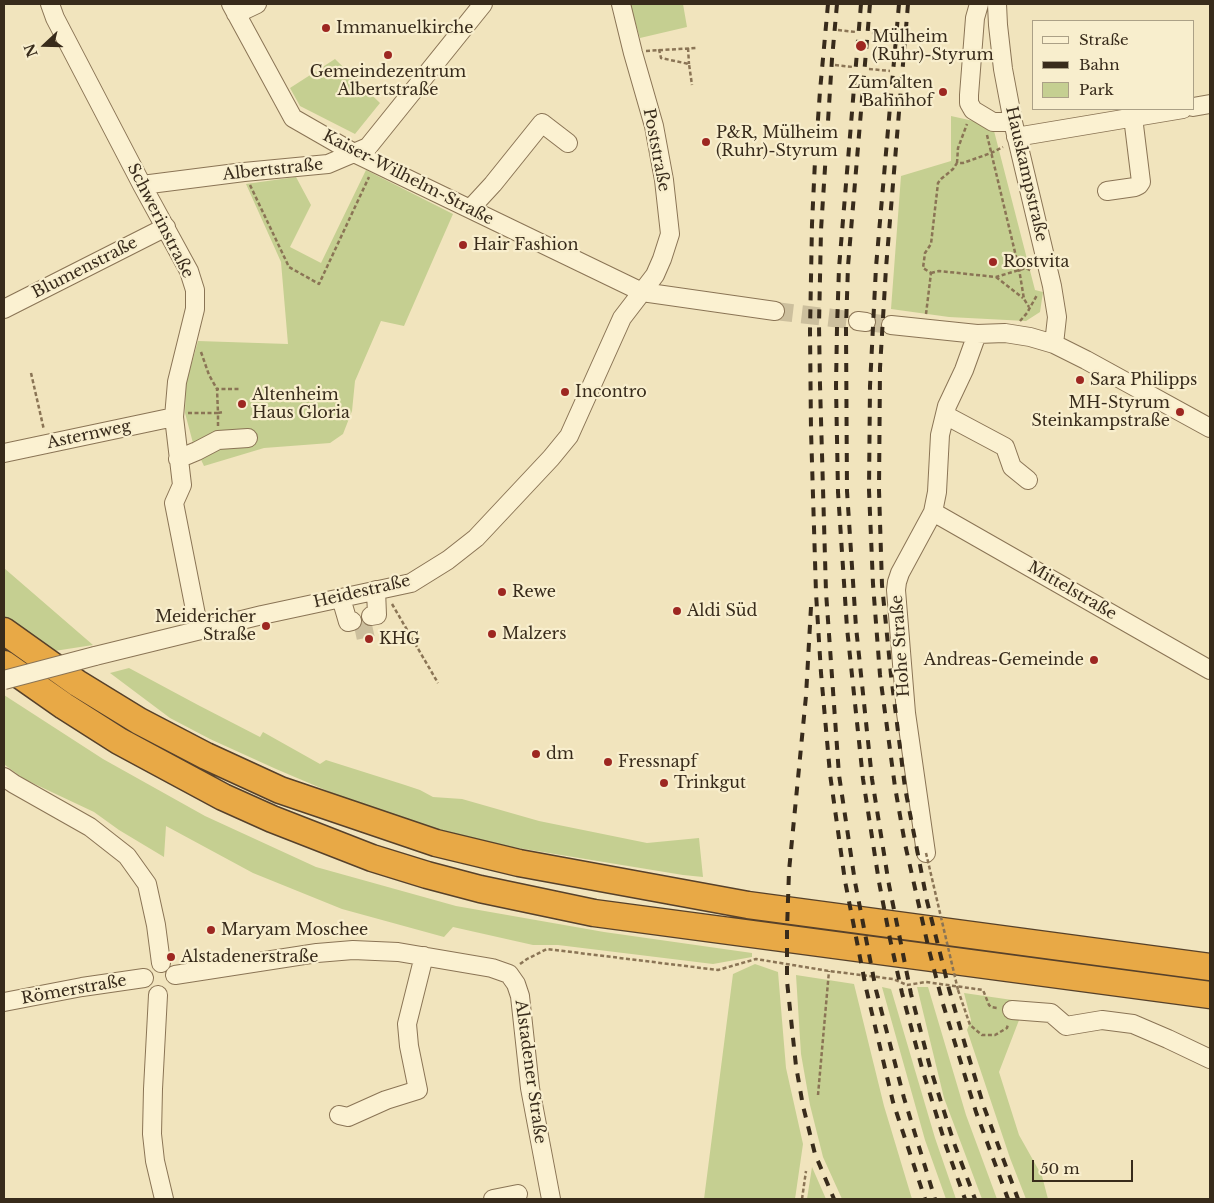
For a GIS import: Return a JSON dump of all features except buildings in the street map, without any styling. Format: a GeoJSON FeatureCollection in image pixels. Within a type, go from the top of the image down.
{"type":"FeatureCollection","features":[{"type":"Feature","properties":{"kind":"highway"},"geometry":{"type":"LineString","coordinates":[[4,631],[77,683],[139,720],[206,756],[280,790],[436,843],[519,863],[748,905],[1210,967]]}},
{"type":"Feature","properties":{"kind":"highway"},"geometry":{"type":"LineString","coordinates":[[4,664],[64,706],[119,741],[223,797],[272,819],[372,858],[427,875],[480,889],[594,912],[1210,995]]}},
{"type":"Feature","properties":{"kind":"street"},"geometry":{"type":"LineString","coordinates":[[234,9],[257,4]]}},
{"type":"Feature","properties":{"kind":"street","name":"Albertstraße"},"geometry":{"type":"LineString","coordinates":[[142,186],[244,172],[328,164],[368,147],[483,4]]}},
{"type":"Feature","properties":{"kind":"street","name":"Poststraße"},"geometry":{"type":"LineString","coordinates":[[621,4],[654,126],[664,180],[670,234],[655,275],[642,292]]}},
{"type":"Feature","properties":{"kind":"street"},"geometry":{"type":"LineString","coordinates":[[980,4],[975,18],[969,95],[973,110],[993,122],[1015,130],[1133,117],[1177,110]]}},
{"type":"Feature","properties":{"kind":"street","name":"Hauskampstraße"},"geometry":{"type":"LineString","coordinates":[[997,4],[1003,69],[1015,130],[1052,286],[1057,317],[1054,344]]}},
{"type":"Feature","properties":{"kind":"street","name":"Schwerinstraße"},"geometry":{"type":"LineString","coordinates":[[54,5],[55,18],[142,186],[189,271],[195,290],[195,309],[177,382],[174,415],[182,485],[174,503],[199,630]]}},
{"type":"Feature","properties":{"kind":"street","name":"Kaiser-Wilhelm-Straße"},"geometry":{"type":"LineString","coordinates":[[234,9],[293,118],[354,153],[642,292],[775,311]]}},
{"type":"Feature","properties":{"kind":"street"},"geometry":{"type":"LineString","coordinates":[[1194,107],[1210,104]]}},
{"type":"Feature","properties":{"kind":"street"},"geometry":{"type":"LineString","coordinates":[[1107,191],[1135,187],[1141,182],[1133,117]]}},
{"type":"Feature","properties":{"kind":"street"},"geometry":{"type":"LineString","coordinates":[[470,209],[493,184],[542,123],[568,143]]}},
{"type":"Feature","properties":{"kind":"street","name":"Blumenstraße"},"geometry":{"type":"LineString","coordinates":[[4,309],[166,227]]}},
{"type":"Feature","properties":{"kind":"street","name":"Heidestraße"},"geometry":{"type":"LineString","coordinates":[[4,680],[199,630],[411,583],[448,560],[476,538],[551,458],[569,436],[622,318],[642,292]]}},
{"type":"Feature","properties":{"kind":"street"},"geometry":{"type":"LineString","coordinates":[[891,325],[977,334],[1005,333],[1030,337],[1054,344],[1210,428]]}},
{"type":"Feature","properties":{"kind":"street","name":"Hohe Straße"},"geometry":{"type":"LineString","coordinates":[[926,853],[906,713],[896,590],[900,573],[933,512],[937,492],[940,435],[947,406],[964,370],[977,334]]}},
{"type":"Feature","properties":{"kind":"street","name":"Asternweg"},"geometry":{"type":"LineString","coordinates":[[4,453],[174,415]]}},
{"type":"Feature","properties":{"kind":"street"},"geometry":{"type":"LineString","coordinates":[[945,415],[1005,447],[1012,467],[1028,480]]}},
{"type":"Feature","properties":{"kind":"street"},"geometry":{"type":"LineString","coordinates":[[178,459],[218,440],[248,438]]}},
{"type":"Feature","properties":{"kind":"street","name":"Mittelstraße"},"geometry":{"type":"LineString","coordinates":[[933,512],[1210,670]]}},
{"type":"Feature","properties":{"kind":"street"},"geometry":{"type":"LineString","coordinates":[[374,619],[380,590]]}},
{"type":"Feature","properties":{"kind":"street"},"geometry":{"type":"LineString","coordinates":[[341,598],[352,625]]}},
{"type":"Feature","properties":{"kind":"street"},"geometry":{"type":"LineString","coordinates":[[4,777],[90,827],[127,856],[146,884],[156,925],[161,963]]}},
{"type":"Feature","properties":{"kind":"street"},"geometry":{"type":"LineString","coordinates":[[175,975],[317,953],[353,950],[398,952],[492,968],[509,974]]}},
{"type":"Feature","properties":{"kind":"street"},"geometry":{"type":"LineString","coordinates":[[339,1115],[348,1117],[386,1100],[418,1090],[409,1046],[407,1024],[424,956]]}},
{"type":"Feature","properties":{"kind":"street"},"geometry":{"type":"LineString","coordinates":[[161,963],[170,967],[175,975],[174,985],[168,992],[158,994],[151,992],[146,986],[144,978],[146,970],[153,965],[161,963]]}},
{"type":"Feature","properties":{"kind":"street","name":"Alstadener Straße"},"geometry":{"type":"LineString","coordinates":[[509,974],[516,984],[520,996],[530,1088],[551,1199]]}},
{"type":"Feature","properties":{"kind":"street","name":"Römerstraße"},"geometry":{"type":"LineString","coordinates":[[4,1002],[82,987],[144,978]]}},
{"type":"Feature","properties":{"kind":"street"},"geometry":{"type":"LineString","coordinates":[[158,994],[152,1134],[155,1161],[164,1199]]}},
{"type":"Feature","properties":{"kind":"street"},"geometry":{"type":"LineString","coordinates":[[1012,1010],[1051,1014],[1066,1026],[1102,1020],[1133,1024],[1210,1059]]}},
{"type":"Feature","properties":{"kind":"street"},"geometry":{"type":"LineString","coordinates":[[493,1199],[518,1194]]}},
{"type":"Feature","properties":{"kind":"path"},"geometry":{"type":"LineString","coordinates":[[838,30],[847,33],[856,32]]}},
{"type":"Feature","properties":{"kind":"path"},"geometry":{"type":"LineString","coordinates":[[872,33],[893,35]]}},
{"type":"Feature","properties":{"kind":"path"},"geometry":{"type":"LineString","coordinates":[[882,38],[883,34]]}},
{"type":"Feature","properties":{"kind":"path"},"geometry":{"type":"LineString","coordinates":[[688,48],[692,85]]}},
{"type":"Feature","properties":{"kind":"path"},"geometry":{"type":"LineString","coordinates":[[689,64],[661,58],[659,50],[696,48]]}},
{"type":"Feature","properties":{"kind":"path"},"geometry":{"type":"LineString","coordinates":[[835,65],[844,64],[853,67]]}},
{"type":"Feature","properties":{"kind":"path"},"geometry":{"type":"LineString","coordinates":[[880,65],[880,70]]}},
{"type":"Feature","properties":{"kind":"path"},"geometry":{"type":"LineString","coordinates":[[869,69],[890,71]]}},
{"type":"Feature","properties":{"kind":"path"},"geometry":{"type":"LineString","coordinates":[[931,273],[923,268],[925,253],[931,244],[938,183],[957,164],[958,148],[973,110]]}},
{"type":"Feature","properties":{"kind":"path"},"geometry":{"type":"LineString","coordinates":[[957,164],[1002,148],[1015,130]]}},
{"type":"Feature","properties":{"kind":"path"},"geometry":{"type":"LineString","coordinates":[[991,153],[1019,269],[1024,299]]}},
{"type":"Feature","properties":{"kind":"path"},"geometry":{"type":"LineString","coordinates":[[244,172],[289,268],[319,284],[376,163]]}},
{"type":"Feature","properties":{"kind":"path"},"geometry":{"type":"LineString","coordinates":[[931,273],[939,270],[996,277],[1026,268],[1034,272]]}},
{"type":"Feature","properties":{"kind":"path"},"geometry":{"type":"LineString","coordinates":[[926,315],[931,273]]}},
{"type":"Feature","properties":{"kind":"path"},"geometry":{"type":"LineString","coordinates":[[996,277],[1024,299],[1029,307]]}},
{"type":"Feature","properties":{"kind":"path"},"geometry":{"type":"LineString","coordinates":[[1005,333],[1027,313],[1039,289],[1052,286]]}},
{"type":"Feature","properties":{"kind":"path"},"geometry":{"type":"LineString","coordinates":[[174,415],[218,413],[217,389],[209,375],[198,341],[191,327]]}},
{"type":"Feature","properties":{"kind":"path"},"geometry":{"type":"LineString","coordinates":[[31,373],[47,443]]}},
{"type":"Feature","properties":{"kind":"path"},"geometry":{"type":"LineString","coordinates":[[217,389],[240,389]]}},
{"type":"Feature","properties":{"kind":"path"},"geometry":{"type":"LineString","coordinates":[[380,590],[438,683]]}},
{"type":"Feature","properties":{"kind":"path"},"geometry":{"type":"LineString","coordinates":[[509,974],[527,959],[547,949],[718,970],[756,959],[893,979],[907,985],[926,982],[983,990],[991,1008],[1012,1010],[1007,1028],[995,1035],[982,1035],[970,1025],[958,990],[926,853]]}},
{"type":"Feature","properties":{"kind":"path"},"geometry":{"type":"LineString","coordinates":[[818,1095],[829,970]]}},
{"type":"Feature","properties":{"kind":"path"},"geometry":{"type":"LineString","coordinates":[[802,1199],[806,1171]]}},
{"type":"Feature","properties":{"kind":"green space"},"geometry":{"type":"Polygon","coordinates":[[[630,4],[683,4],[687,27],[640,38],[630,4]]]}},
{"type":"Feature","properties":{"kind":"green space"},"geometry":{"type":"Polygon","coordinates":[[[335,59],[380,103],[355,134],[300,106],[290,88],[335,59]]]}},
{"type":"Feature","properties":{"kind":"green space"},"geometry":{"type":"Polygon","coordinates":[[[951,116],[993,127],[1035,290],[1043,292],[1040,312],[1026,321],[949,317],[891,309],[901,176],[951,161],[951,116]]]}},
{"type":"Feature","properties":{"kind":"green space"},"geometry":{"type":"Polygon","coordinates":[[[366,170],[453,214],[404,326],[381,321],[355,381],[352,411],[343,434],[330,443],[264,448],[204,466],[193,443],[185,413],[186,383],[198,341],[288,344],[281,262],[246,184],[296,177],[311,205],[290,247],[321,263],[366,170]]]}},
{"type":"Feature","properties":{"kind":"green space"},"geometry":{"type":"Polygon","coordinates":[[[4,568],[93,645],[48,652],[4,616],[4,568]]]}},
{"type":"Feature","properties":{"kind":"green space"},"geometry":{"type":"Polygon","coordinates":[[[129,668],[260,737],[263,732],[320,764],[326,760],[420,790],[433,797],[462,799],[539,821],[647,843],[699,838],[703,877],[500,845],[446,833],[356,803],[210,739],[170,718],[110,673],[129,668]]]}},
{"type":"Feature","properties":{"kind":"green space"},"geometry":{"type":"Polygon","coordinates":[[[4,695],[103,759],[205,816],[316,867],[456,906],[604,932],[752,953],[752,957],[713,964],[558,945],[533,945],[453,927],[444,937],[342,909],[253,873],[166,826],[164,857],[119,830],[94,812],[24,779],[5,765],[4,695]]]}},
{"type":"Feature","properties":{"kind":"green space"},"geometry":{"type":"Polygon","coordinates":[[[755,964],[778,972],[786,1068],[803,1144],[795,1199],[704,1199],[733,974],[755,964]]]}},
{"type":"Feature","properties":{"kind":"green space"},"geometry":{"type":"Polygon","coordinates":[[[796,975],[854,984],[884,1106],[912,1199],[842,1199],[823,1157],[810,1105],[801,1054],[796,975]]]}},
{"type":"Feature","properties":{"kind":"green space"},"geometry":{"type":"Polygon","coordinates":[[[882,987],[891,989],[935,1138],[956,1199],[946,1199],[925,1140],[882,987]]]}},
{"type":"Feature","properties":{"kind":"green space"},"geometry":{"type":"Polygon","coordinates":[[[917,987],[928,987],[966,1115],[997,1199],[982,1199],[944,1098],[917,987]]]}},
{"type":"Feature","properties":{"kind":"green space"},"geometry":{"type":"Polygon","coordinates":[[[964,993],[1026,1002],[999,1072],[1019,1135],[1042,1176],[1048,1199],[1026,1199],[1010,1158],[967,1030],[971,1020],[964,993]]]}},
{"type":"Feature","properties":{"kind":"green space"},"geometry":{"type":"Polygon","coordinates":[[[812,1167],[826,1199],[807,1199],[812,1167]]]}},
{"type":"Feature","properties":{"kind":"tunnel"},"geometry":{"type":"LineString","coordinates":[[775,311],[858,321]]}},
{"type":"Feature","properties":{"kind":"tunnel"},"geometry":{"type":"LineString","coordinates":[[866,322],[891,325]]}},
{"type":"Feature","properties":{"kind":"tunnel"},"geometry":{"type":"LineString","coordinates":[[355,631],[374,627]]}},
{"type":"Feature","properties":{"kind":"railway"},"geometry":{"type":"LineString","coordinates":[[828,4],[815,161],[810,331],[816,593],[821,673],[830,774],[845,881],[866,988],[893,1102],[925,1199]]}},
{"type":"Feature","properties":{"kind":"railway"},"geometry":{"type":"LineString","coordinates":[[837,4],[821,230],[819,325],[826,592],[839,775],[855,882],[876,990],[904,1098],[935,1199]]}},
{"type":"Feature","properties":{"kind":"railway"},"geometry":{"type":"LineString","coordinates":[[861,4],[839,268],[837,328],[838,492],[847,628],[863,779],[890,939],[922,1068],[946,1146],[965,1199]]}},
{"type":"Feature","properties":{"kind":"railway"},"geometry":{"type":"LineString","coordinates":[[870,4],[848,266],[846,328],[847,491],[856,627],[872,779],[889,885],[911,994],[930,1067],[954,1143],[975,1199]]}},
{"type":"Feature","properties":{"kind":"railway"},"geometry":{"type":"LineString","coordinates":[[899,4],[876,267],[870,386],[869,490],[873,584],[880,675],[895,787],[905,844],[929,950],[943,1004],[976,1112],[1008,1199]]}},
{"type":"Feature","properties":{"kind":"railway"},"geometry":{"type":"LineString","coordinates":[[908,4],[886,268],[880,368],[879,490],[882,585],[905,788],[927,901],[949,989],[984,1107],[1018,1199]]}},
{"type":"Feature","properties":{"kind":"railway"},"geometry":{"type":"LineString","coordinates":[[811,607],[806,696],[789,871],[787,981],[796,1066],[803,1106],[815,1154],[834,1199]]}},
{"type":"Feature","properties":{"kind":"place","name":"Immanuelkirche"},"geometry":{"type":"Point","coordinates":[326,28]}},
{"type":"Feature","properties":{"kind":"place","name":"Mülheim (Ruhr)-Styrum"},"geometry":{"type":"Point","coordinates":[861,46]}},
{"type":"Feature","properties":{"kind":"place","name":"Gemeindezentrum Albertstraße"},"geometry":{"type":"Point","coordinates":[388,55]}},
{"type":"Feature","properties":{"kind":"place","name":"Zum alten Bahnhof"},"geometry":{"type":"Point","coordinates":[943,92]}},
{"type":"Feature","properties":{"kind":"place","name":"P&R, Mülheim (Ruhr)-Styrum"},"geometry":{"type":"Point","coordinates":[706,142]}},
{"type":"Feature","properties":{"kind":"place","name":"Hair Fashion"},"geometry":{"type":"Point","coordinates":[463,245]}},
{"type":"Feature","properties":{"kind":"place","name":"Rostvita"},"geometry":{"type":"Point","coordinates":[993,262]}},
{"type":"Feature","properties":{"kind":"place","name":"Sara Philipps"},"geometry":{"type":"Point","coordinates":[1080,380]}},
{"type":"Feature","properties":{"kind":"place","name":"Incontro"},"geometry":{"type":"Point","coordinates":[565,392]}},
{"type":"Feature","properties":{"kind":"place","name":"Altenheim Haus Gloria"},"geometry":{"type":"Point","coordinates":[242,404]}},
{"type":"Feature","properties":{"kind":"place","name":"MH-Styrum Steinkampstraße"},"geometry":{"type":"Point","coordinates":[1180,412]}},
{"type":"Feature","properties":{"kind":"place","name":"Rewe"},"geometry":{"type":"Point","coordinates":[502,592]}},
{"type":"Feature","properties":{"kind":"place","name":"Aldi Süd"},"geometry":{"type":"Point","coordinates":[677,611]}},
{"type":"Feature","properties":{"kind":"place","name":"Meidericher Straße"},"geometry":{"type":"Point","coordinates":[266,626]}},
{"type":"Feature","properties":{"kind":"place","name":"Malzers"},"geometry":{"type":"Point","coordinates":[492,634]}},
{"type":"Feature","properties":{"kind":"place","name":"KHG"},"geometry":{"type":"Point","coordinates":[369,639]}},
{"type":"Feature","properties":{"kind":"place","name":"Andreas-Gemeinde"},"geometry":{"type":"Point","coordinates":[1094,660]}},
{"type":"Feature","properties":{"kind":"place","name":"dm"},"geometry":{"type":"Point","coordinates":[536,754]}},
{"type":"Feature","properties":{"kind":"place","name":"Fressnapf"},"geometry":{"type":"Point","coordinates":[608,762]}},
{"type":"Feature","properties":{"kind":"place","name":"Trinkgut"},"geometry":{"type":"Point","coordinates":[664,783]}},
{"type":"Feature","properties":{"kind":"place","name":"Maryam Moschee"},"geometry":{"type":"Point","coordinates":[211,930]}},
{"type":"Feature","properties":{"kind":"place","name":"Alstadenerstraße"},"geometry":{"type":"Point","coordinates":[171,957]}}]}
